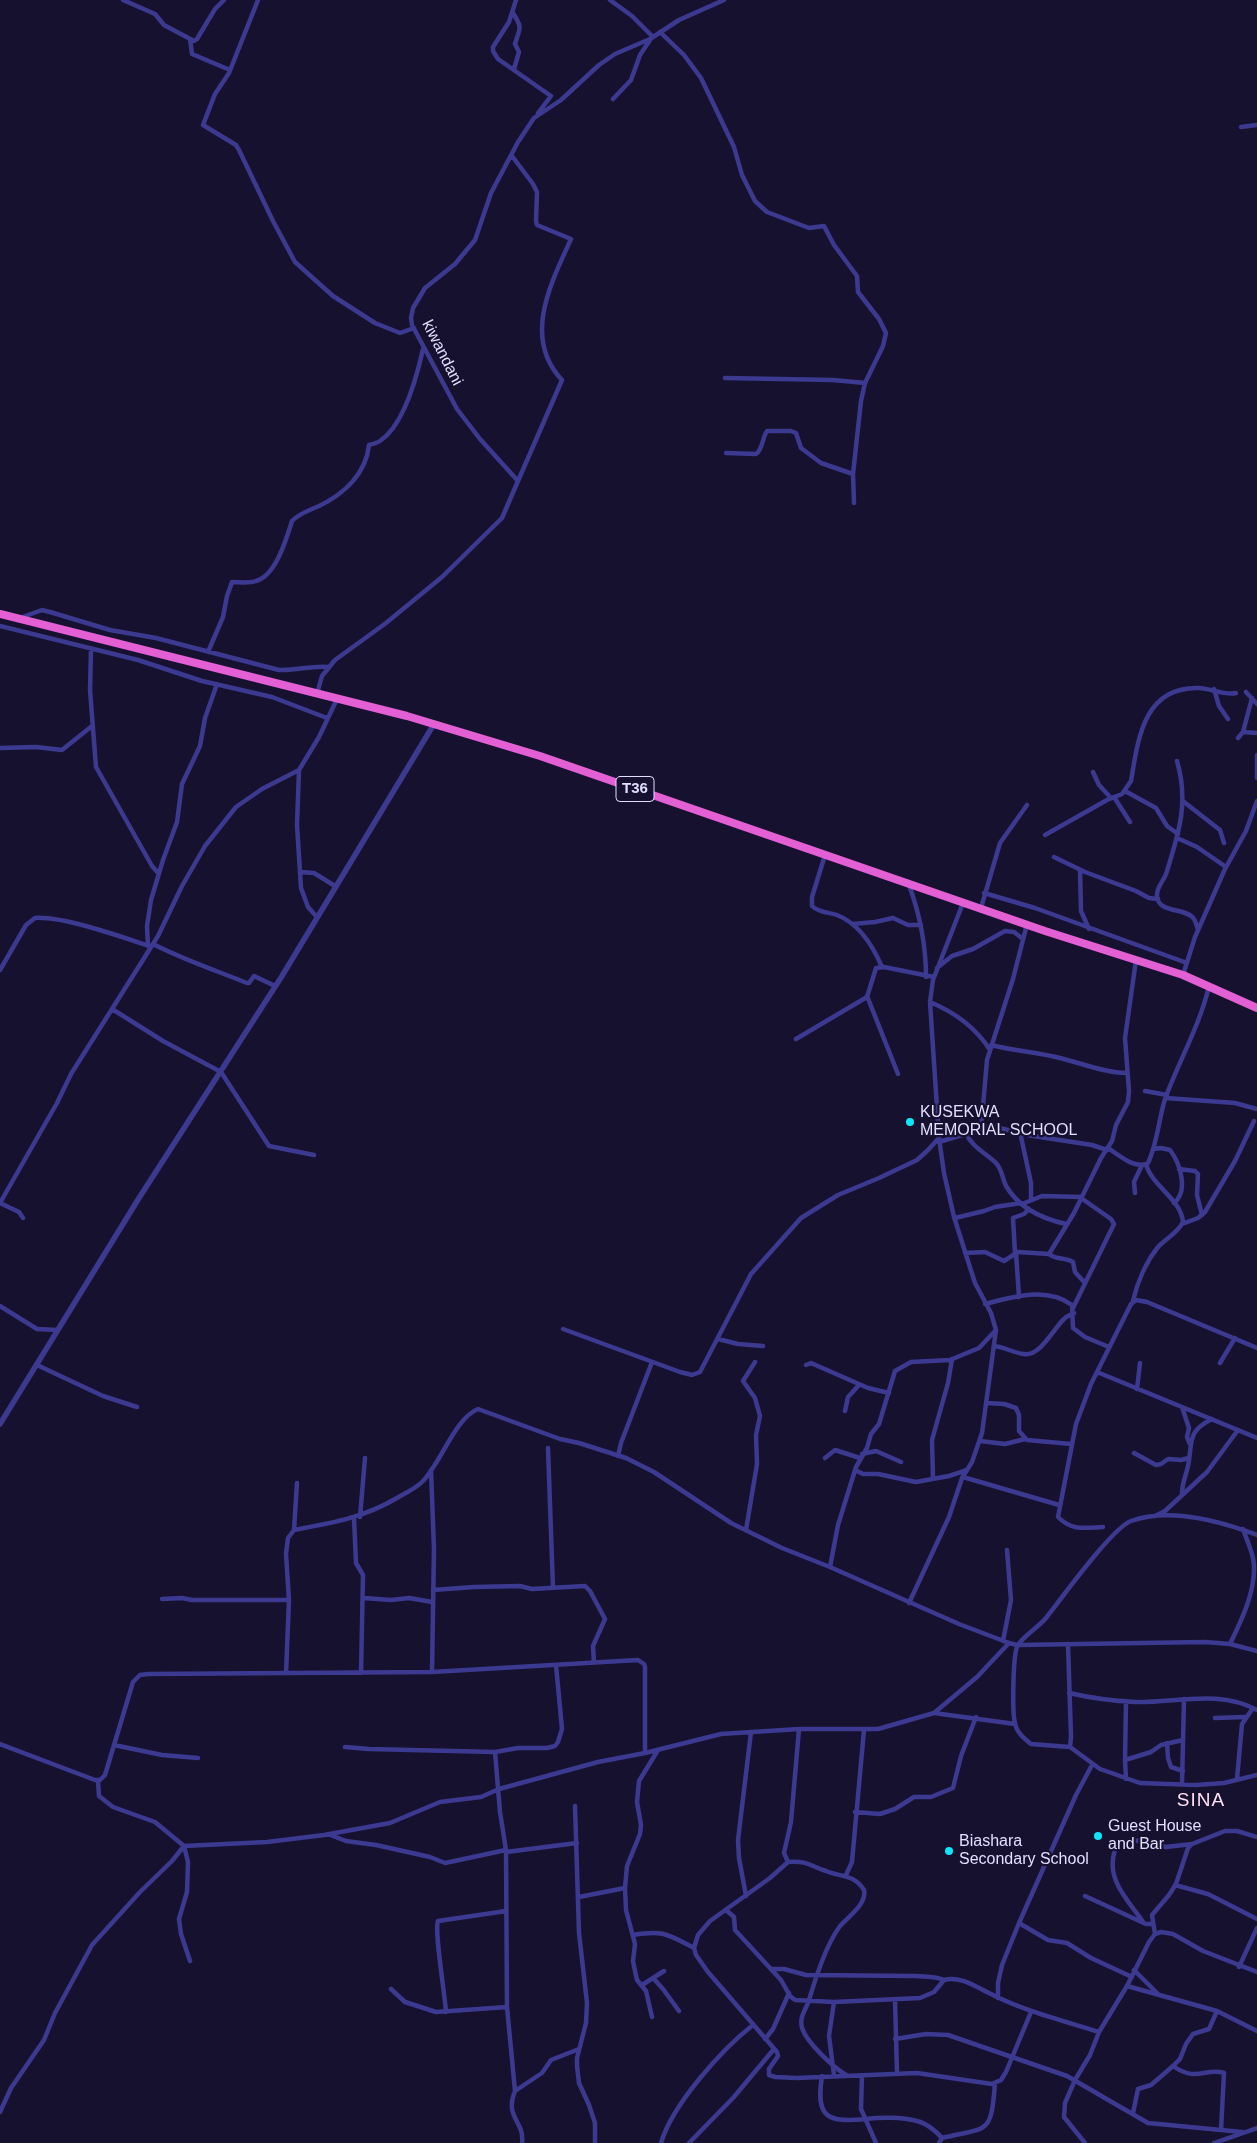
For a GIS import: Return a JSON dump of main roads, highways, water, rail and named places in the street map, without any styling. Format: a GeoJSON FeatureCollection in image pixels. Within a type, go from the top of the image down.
{"type":"FeatureCollection","features":[{"type":"Feature","properties":{"kind":"highway","name":"T36"},"geometry":{"type":"LineString","coordinates":[[0,614],[434,724],[549,759],[909,885],[1182,975],[1257,1008]]}},
{"type":"Feature","properties":{"kind":"place","name":"KUSEKWA MEMORIAL SCHOOL"},"geometry":{"type":"Point","coordinates":[910,1122]}},
{"type":"Feature","properties":{"kind":"place","name":"Guest House and Bar"},"geometry":{"type":"Point","coordinates":[1098,1836]}},
{"type":"Feature","properties":{"kind":"place","name":"Biashara Secondary School"},"geometry":{"type":"Point","coordinates":[949,1851]}},
{"type":"Feature","properties":{"kind":"district","name":"SINA"},"geometry":{"type":"Point","coordinates":[1201,1801]}}]}
